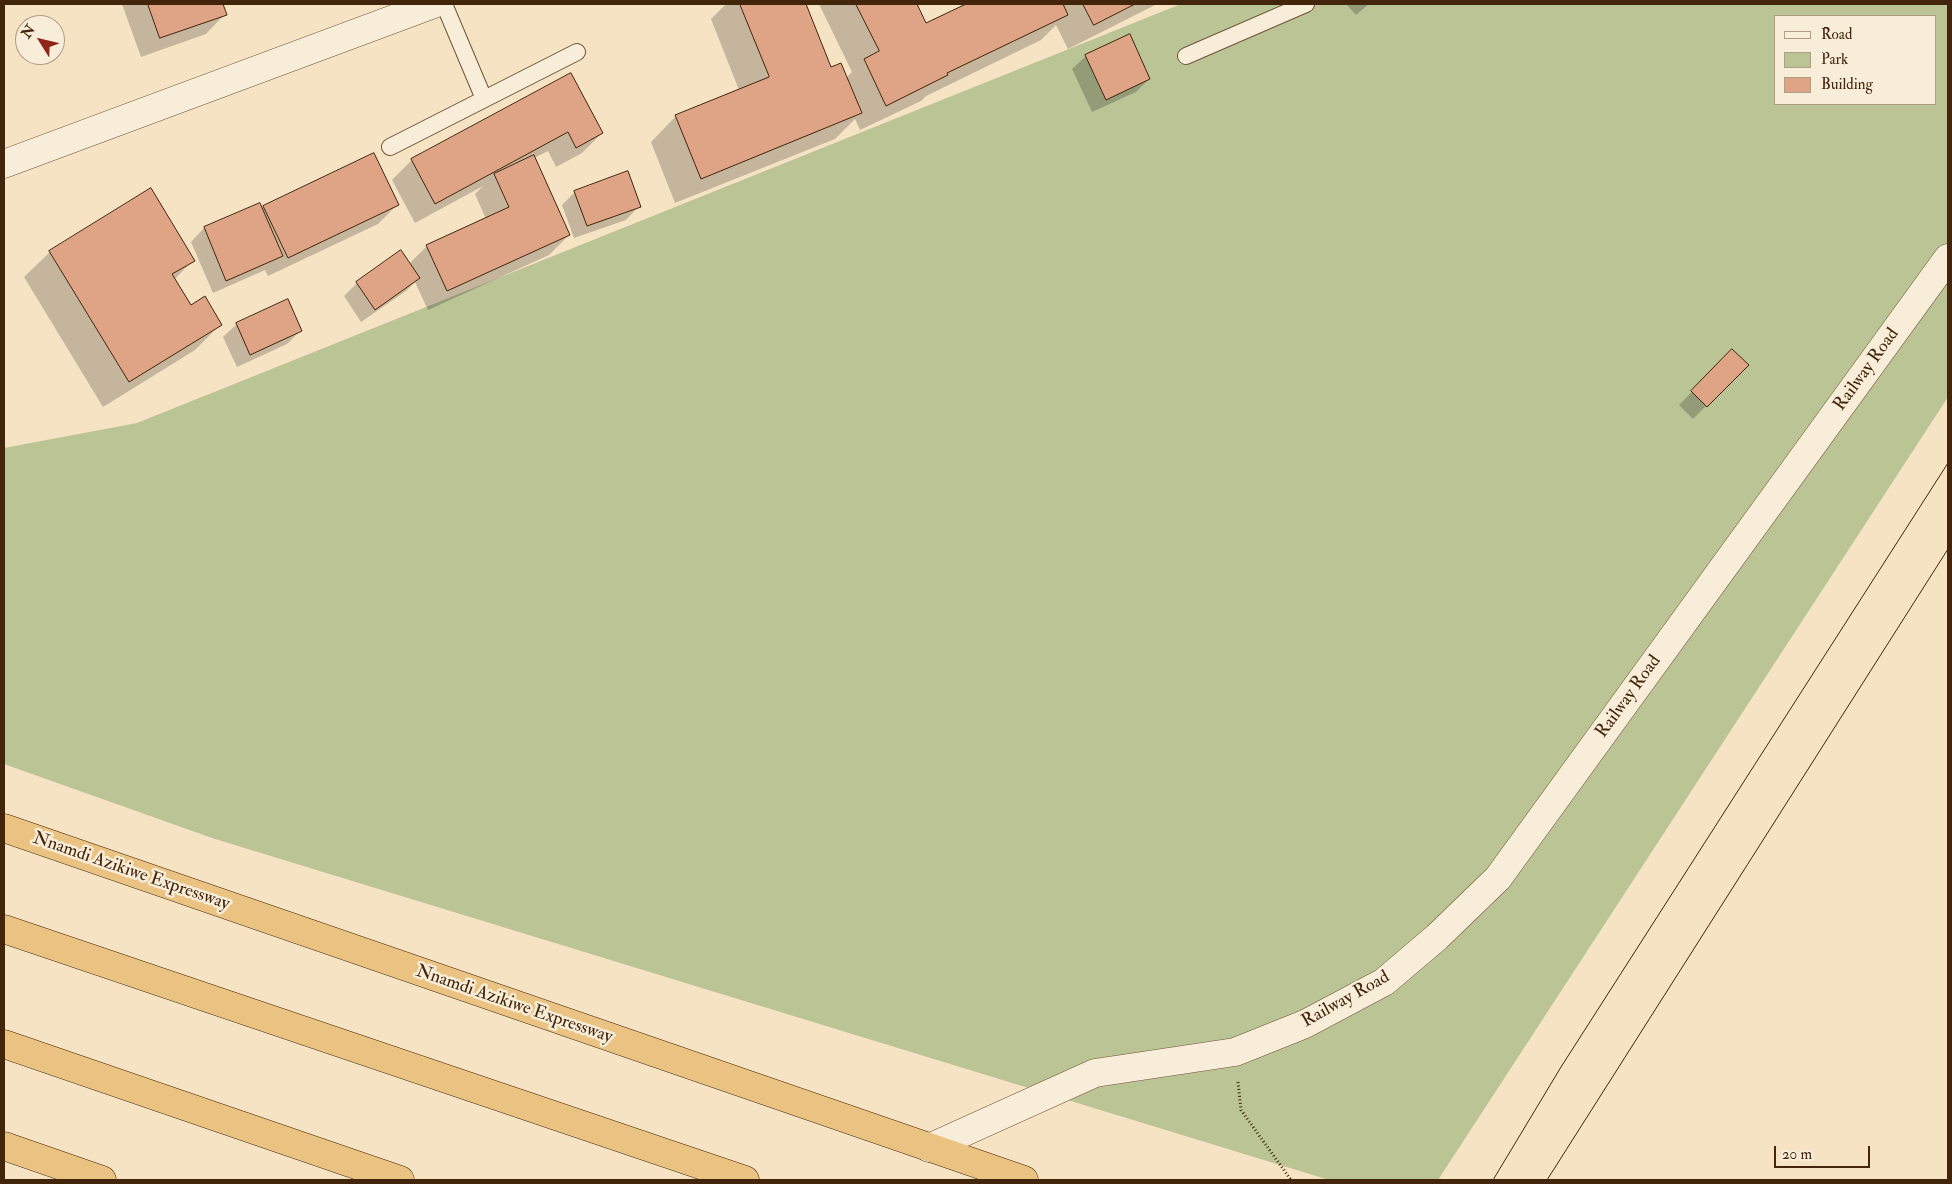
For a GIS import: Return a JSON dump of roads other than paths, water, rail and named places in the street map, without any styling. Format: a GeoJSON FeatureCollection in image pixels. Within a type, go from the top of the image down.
{"type":"FeatureCollection","features":[{"type":"Feature","properties":{"kind":"highway","name":"Nnamdi Azikiwe Expressway"},"geometry":{"type":"LineString","coordinates":[[4,828],[1024,1180]]}},
{"type":"Feature","properties":{"kind":"highway"},"geometry":{"type":"LineString","coordinates":[[4,928],[745,1180]]}},
{"type":"Feature","properties":{"kind":"highway"},"geometry":{"type":"LineString","coordinates":[[4,1044],[400,1180]]}},
{"type":"Feature","properties":{"kind":"highway"},"geometry":{"type":"LineString","coordinates":[[4,1146],[102,1180]]}},
{"type":"Feature","properties":{"kind":"street"},"geometry":{"type":"LineString","coordinates":[[4,164],[434,4]]}},
{"type":"Feature","properties":{"kind":"street","name":"Railway Road"},"geometry":{"type":"LineString","coordinates":[[929,1148],[1095,1073],[1235,1052],[1305,1024],[1384,982],[1437,938],[1498,878],[1948,258]]}},
{"type":"Feature","properties":{"kind":"lane"},"geometry":{"type":"LineString","coordinates":[[444,4],[484,99]]}},
{"type":"Feature","properties":{"kind":"lane"},"geometry":{"type":"LineString","coordinates":[[1186,56],[1306,4]]}},
{"type":"Feature","properties":{"kind":"lane"},"geometry":{"type":"LineString","coordinates":[[390,147],[577,52]]}},
{"type":"Feature","properties":{"kind":"tram line"},"geometry":{"type":"LineString","coordinates":[[1493,1180],[1561,1067],[1948,463]]}},
{"type":"Feature","properties":{"kind":"tram line"},"geometry":{"type":"LineString","coordinates":[[1547,1180],[1948,549]]}}]}
